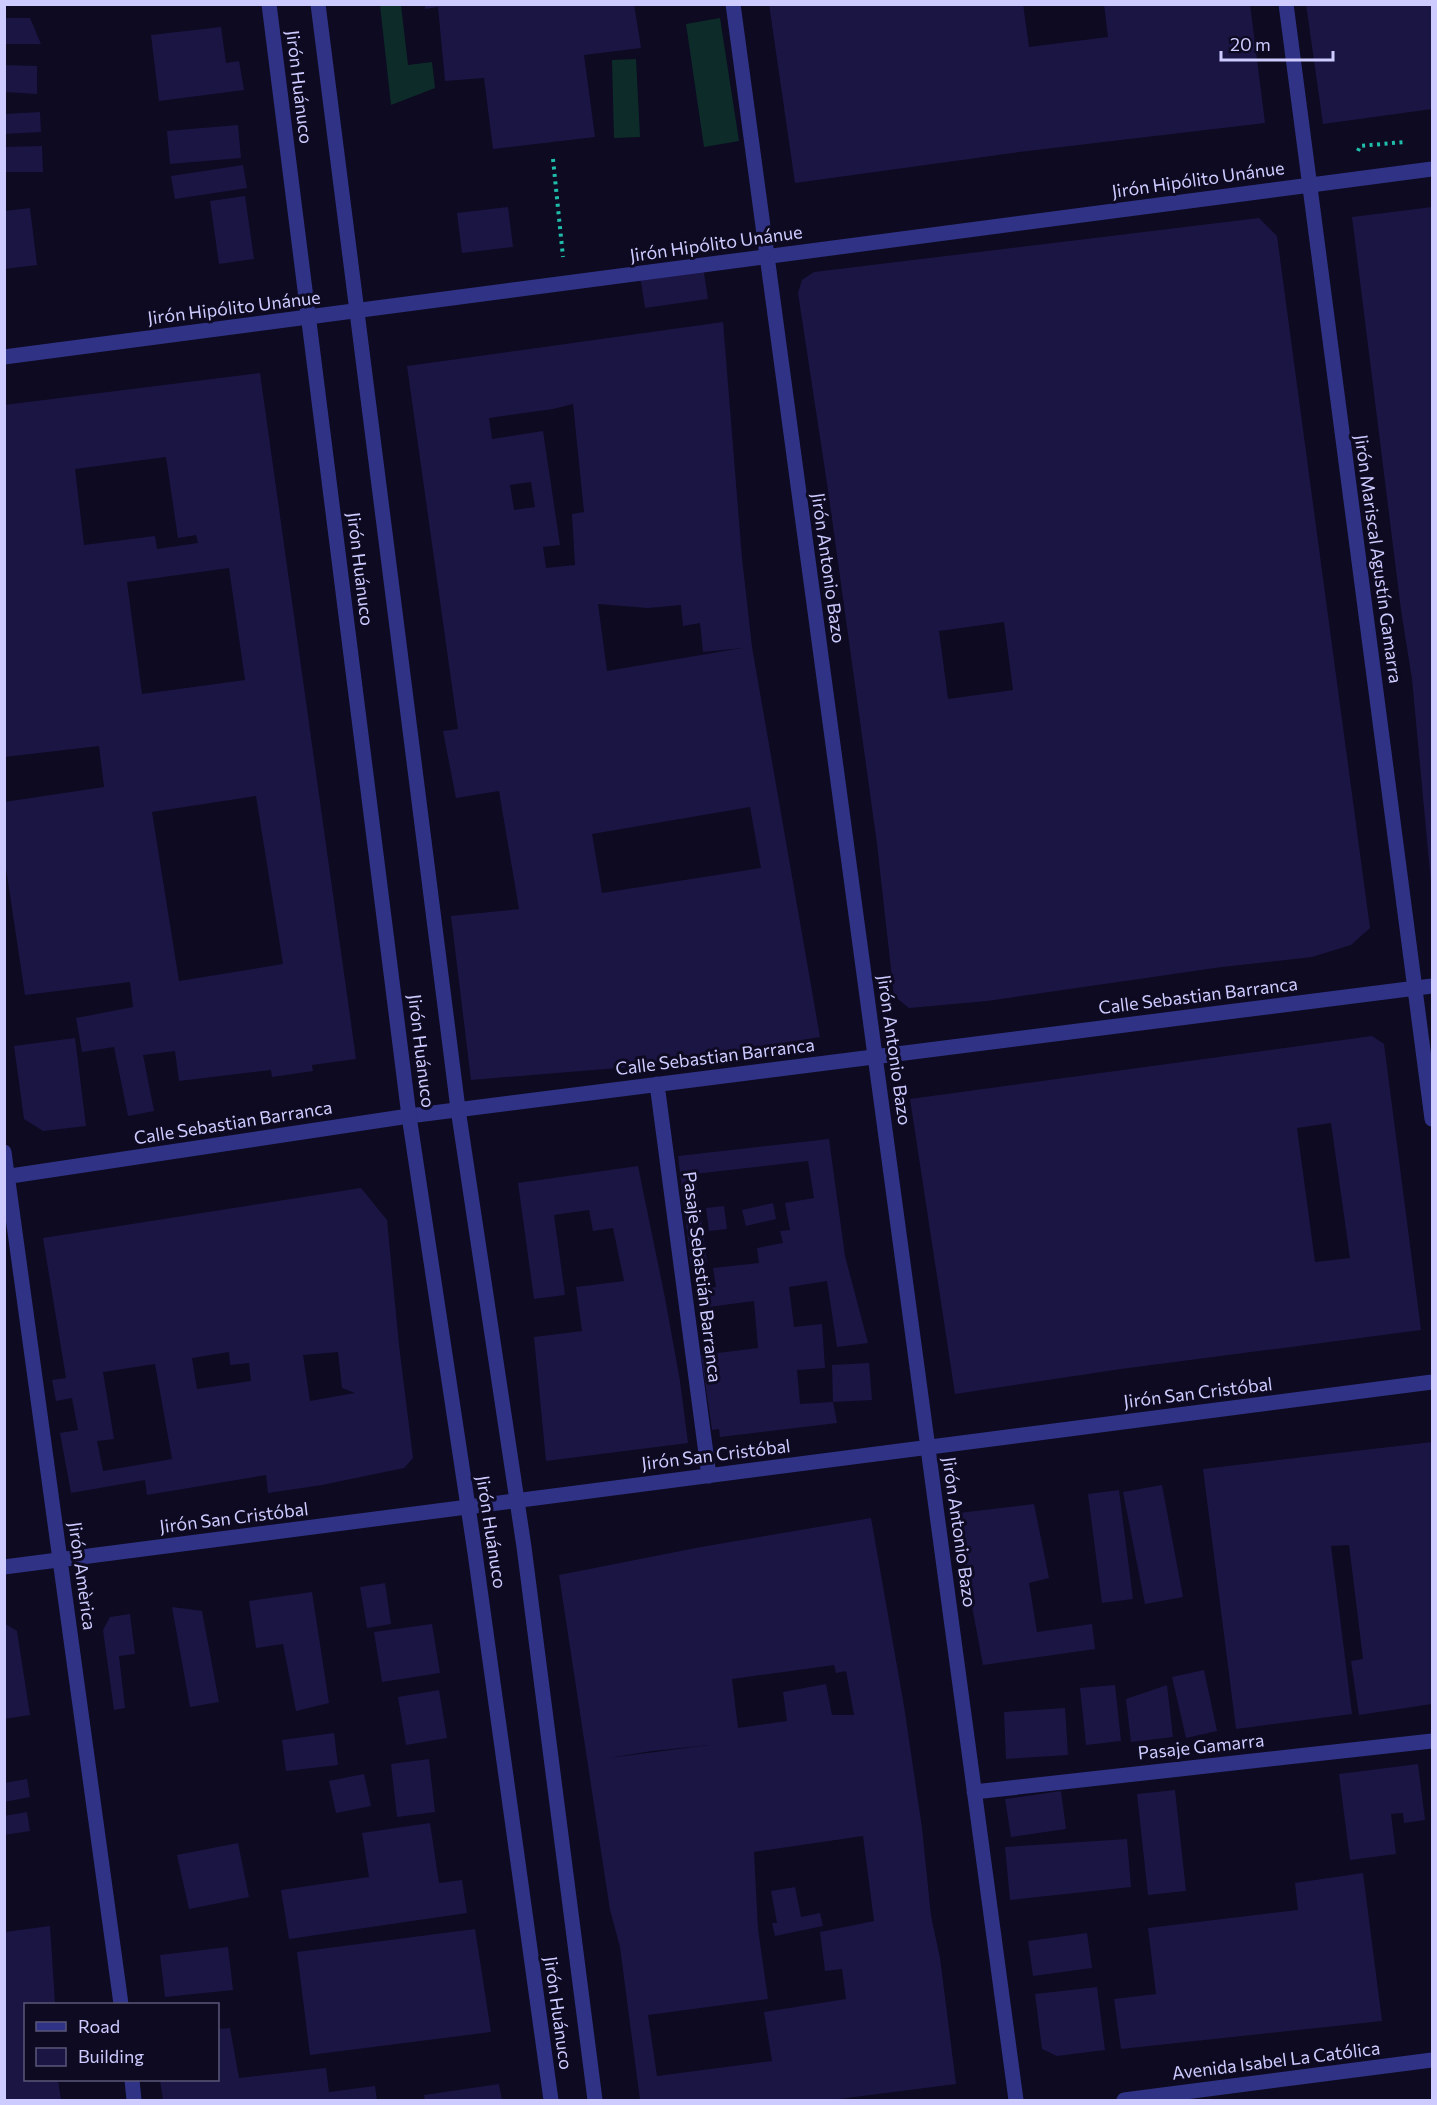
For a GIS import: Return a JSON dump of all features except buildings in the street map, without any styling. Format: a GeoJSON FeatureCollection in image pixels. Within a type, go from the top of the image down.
{"type":"FeatureCollection","features":[{"type":"Feature","properties":{"kind":"street","name":"Jirón Huánuco"},"geometry":{"type":"LineString","coordinates":[[269,4],[409,1116],[468,1507],[551,2100]]}},
{"type":"Feature","properties":{"kind":"street","name":"Jirón Huánuco"},"geometry":{"type":"LineString","coordinates":[[318,4],[458,1109],[517,1500],[595,2100]]}},
{"type":"Feature","properties":{"kind":"street","name":"Jirón Antonio Bazo"},"geometry":{"type":"LineString","coordinates":[[733,4],[1016,2100]]}},
{"type":"Feature","properties":{"kind":"street","name":"Jirón Mariscal Agustín Gamarra"},"geometry":{"type":"LineString","coordinates":[[1286,4],[1432,1119]]}},
{"type":"Feature","properties":{"kind":"street","name":"Jirón Hipólito Unánue"},"geometry":{"type":"LineString","coordinates":[[4,357],[1432,169]]}},
{"type":"Feature","properties":{"kind":"street","name":"Calle Sebastian Barranca"},"geometry":{"type":"LineString","coordinates":[[6,1176],[458,1109],[1432,986]]}},
{"type":"Feature","properties":{"kind":"street","name":"Pasaje Sebastián Barranca"},"geometry":{"type":"LineString","coordinates":[[657,1084],[709,1476]]}},
{"type":"Feature","properties":{"kind":"street","name":"Jirón Amèrica"},"geometry":{"type":"LineString","coordinates":[[4,1152],[121,2003]]}},
{"type":"Feature","properties":{"kind":"street","name":"Jirón San Cristóbal"},"geometry":{"type":"LineString","coordinates":[[4,1568],[1432,1382]]}},
{"type":"Feature","properties":{"kind":"street","name":"Pasaje Gamarra"},"geometry":{"type":"LineString","coordinates":[[974,1792],[1432,1741]]}},
{"type":"Feature","properties":{"kind":"street","name":"Avenida Isabel La Católica"},"geometry":{"type":"LineString","coordinates":[[1124,2100],[1432,2060]]}},
{"type":"Feature","properties":{"kind":"street"},"geometry":{"type":"LineString","coordinates":[[132,2081],[134,2100]]}},
{"type":"Feature","properties":{"kind":"path"},"geometry":{"type":"LineString","coordinates":[[552,159],[566,284]]}},
{"type":"Feature","properties":{"kind":"green space"},"geometry":{"type":"Polygon","coordinates":[[[380,5],[401,5],[408,65],[432,62],[435,88],[391,105],[380,5]]]}},
{"type":"Feature","properties":{"kind":"green space"},"geometry":{"type":"Polygon","coordinates":[[[720,18],[739,141],[704,147],[686,24],[720,18]]]}},
{"type":"Feature","properties":{"kind":"green space"},"geometry":{"type":"Polygon","coordinates":[[[636,59],[640,137],[614,138],[612,60],[636,59]]]}}]}
